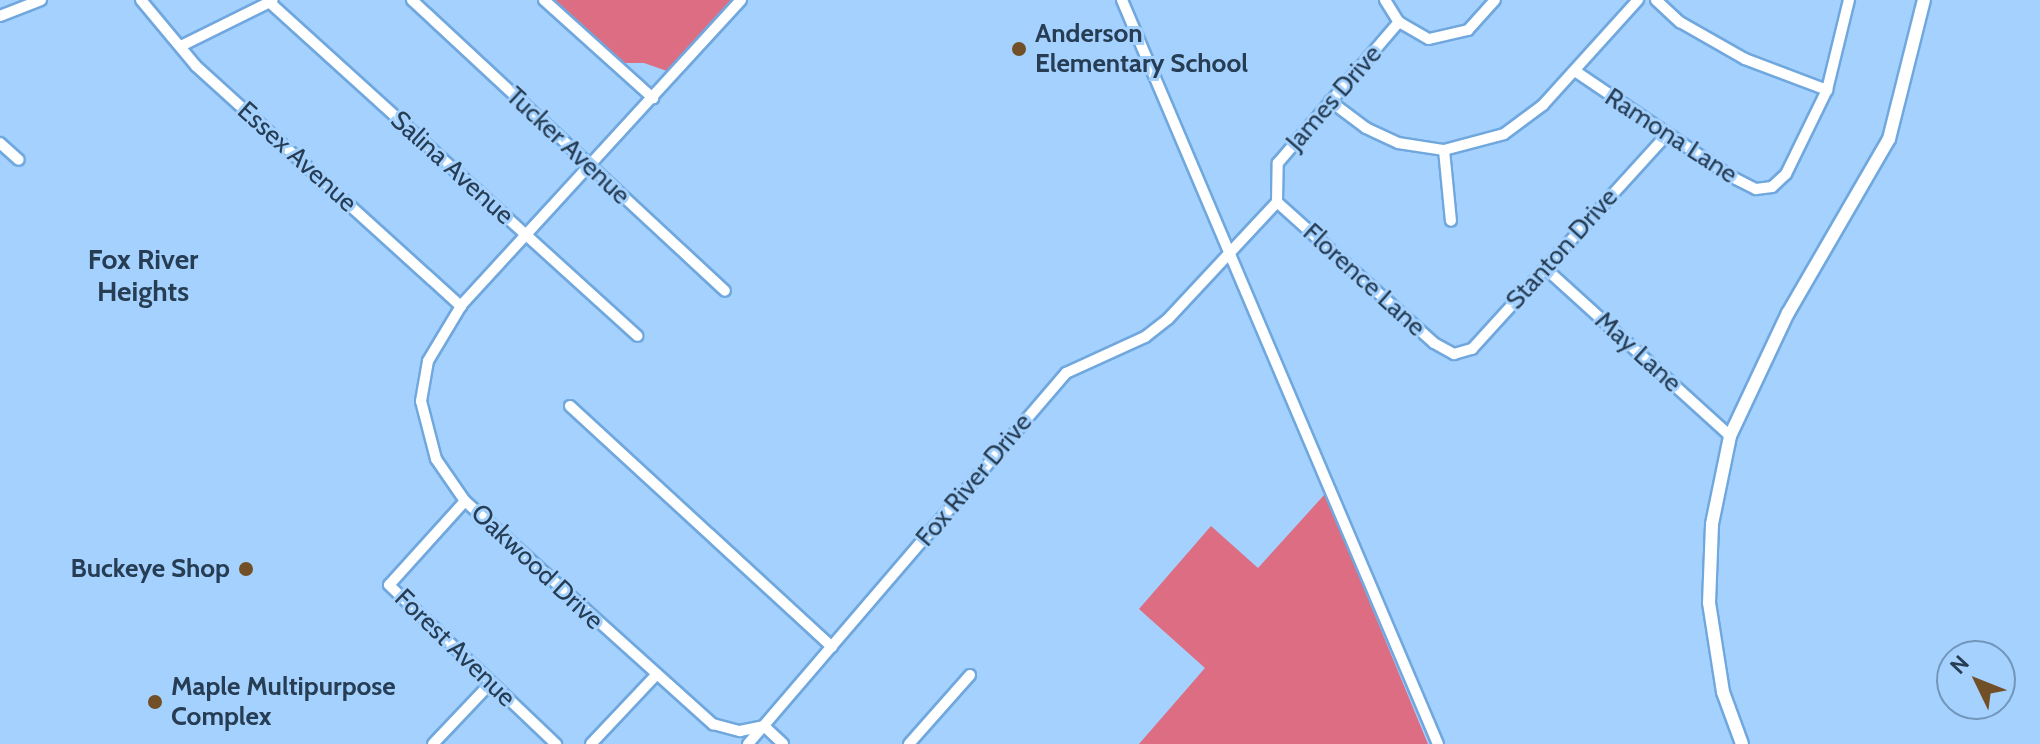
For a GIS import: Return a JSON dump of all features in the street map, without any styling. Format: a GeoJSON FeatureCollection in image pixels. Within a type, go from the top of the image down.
{"type":"FeatureCollection","features":[{"type":"Feature","properties":{"kind":"main road"},"geometry":{"type":"LineString","coordinates":[[1742,744],[1723,692],[1709,603],[1712,524],[1730,436],[1788,313],[1889,139],[1924,0]]}},
{"type":"Feature","properties":{"kind":"street"},"geometry":{"type":"LineString","coordinates":[[0,16],[41,0]]}},
{"type":"Feature","properties":{"kind":"street","name":"Essex Avenue"},"geometry":{"type":"LineString","coordinates":[[141,0],[181,46],[461,306]]}},
{"type":"Feature","properties":{"kind":"street","name":"Tucker Avenue"},"geometry":{"type":"LineString","coordinates":[[412,0],[725,291]]}},
{"type":"Feature","properties":{"kind":"street"},"geometry":{"type":"LineString","coordinates":[[544,0],[653,98]]}},
{"type":"Feature","properties":{"kind":"street","name":"Oakwood Drive"},"geometry":{"type":"LineString","coordinates":[[741,0],[461,306],[428,361],[421,401],[436,459],[465,501],[655,676],[713,724],[740,731],[764,726]]}},
{"type":"Feature","properties":{"kind":"street"},"geometry":{"type":"LineString","coordinates":[[1122,0],[1438,744]]}},
{"type":"Feature","properties":{"kind":"street"},"geometry":{"type":"LineString","coordinates":[[1385,0],[1399,22],[1429,39],[1450,38],[1468,30],[1495,0]]}},
{"type":"Feature","properties":{"kind":"street"},"geometry":{"type":"LineString","coordinates":[[1330,101],[1366,128],[1398,143],[1444,150],[1504,134],[1575,71],[1638,0]]}},
{"type":"Feature","properties":{"kind":"street"},"geometry":{"type":"LineString","coordinates":[[1656,0],[1680,22],[1745,59],[1827,90],[1849,0]]}},
{"type":"Feature","properties":{"kind":"street"},"geometry":{"type":"LineString","coordinates":[[181,46],[270,1]]}},
{"type":"Feature","properties":{"kind":"street","name":"Salina Avenue"},"geometry":{"type":"LineString","coordinates":[[270,1],[637,336]]}},
{"type":"Feature","properties":{"kind":"street","name":"James Drive"},"geometry":{"type":"LineString","coordinates":[[1277,202],[1278,163],[1399,22]]}},
{"type":"Feature","properties":{"kind":"street","name":"Ramona Lane"},"geometry":{"type":"LineString","coordinates":[[1575,71],[1666,136],[1756,189],[1772,187],[1786,174],[1827,90]]}},
{"type":"Feature","properties":{"kind":"street","name":"Stanton Drive"},"geometry":{"type":"LineString","coordinates":[[1454,354],[1472,349],[1666,136]]}},
{"type":"Feature","properties":{"kind":"street"},"geometry":{"type":"LineString","coordinates":[[0,143],[19,160]]}},
{"type":"Feature","properties":{"kind":"street"},"geometry":{"type":"LineString","coordinates":[[1444,150],[1451,221]]}},
{"type":"Feature","properties":{"kind":"street"},"geometry":{"type":"LineString","coordinates":[[1228,253],[1277,202]]}},
{"type":"Feature","properties":{"kind":"street","name":"Florence Lane"},"geometry":{"type":"LineString","coordinates":[[1277,202],[1434,343],[1454,354]]}},
{"type":"Feature","properties":{"kind":"street","name":"Fox River Drive"},"geometry":{"type":"LineString","coordinates":[[748,744],[1066,373],[1145,337],[1168,319],[1228,253]]}},
{"type":"Feature","properties":{"kind":"street","name":"May Lane"},"geometry":{"type":"LineString","coordinates":[[1545,268],[1730,436]]}},
{"type":"Feature","properties":{"kind":"street"},"geometry":{"type":"LineString","coordinates":[[570,406],[832,647]]}},
{"type":"Feature","properties":{"kind":"street","name":"Forest Avenue"},"geometry":{"type":"LineString","coordinates":[[465,501],[389,585],[556,744]]}},
{"type":"Feature","properties":{"kind":"street"},"geometry":{"type":"LineString","coordinates":[[909,744],[970,675]]}},
{"type":"Feature","properties":{"kind":"street"},"geometry":{"type":"LineString","coordinates":[[591,744],[655,676]]}},
{"type":"Feature","properties":{"kind":"street"},"geometry":{"type":"LineString","coordinates":[[433,744],[490,684]]}},
{"type":"Feature","properties":{"kind":"street"},"geometry":{"type":"LineString","coordinates":[[764,726],[783,744]]}},
{"type":"Feature","properties":{"kind":"shaded area"},"geometry":{"type":"Polygon","coordinates":[[[553,0],[734,0],[670,72],[644,63],[622,63],[553,0]]]}},
{"type":"Feature","properties":{"kind":"shaded area"},"geometry":{"type":"Polygon","coordinates":[[[1325,494],[1428,744],[1139,744],[1205,668],[1139,609],[1211,526],[1258,568],[1325,494]]]}},
{"type":"Feature","properties":{"kind":"place","name":"Anderson Elementary School"},"geometry":{"type":"Point","coordinates":[1019,49]}},
{"type":"Feature","properties":{"kind":"place","name":"Buckeye Shop"},"geometry":{"type":"Point","coordinates":[246,569]}},
{"type":"Feature","properties":{"kind":"place","name":"Maple Multipurpose Complex"},"geometry":{"type":"Point","coordinates":[155,702]}},
{"type":"Feature","properties":{"kind":"district","name":"Fox River Heights"},"geometry":{"type":"Point","coordinates":[143,275]}}]}
